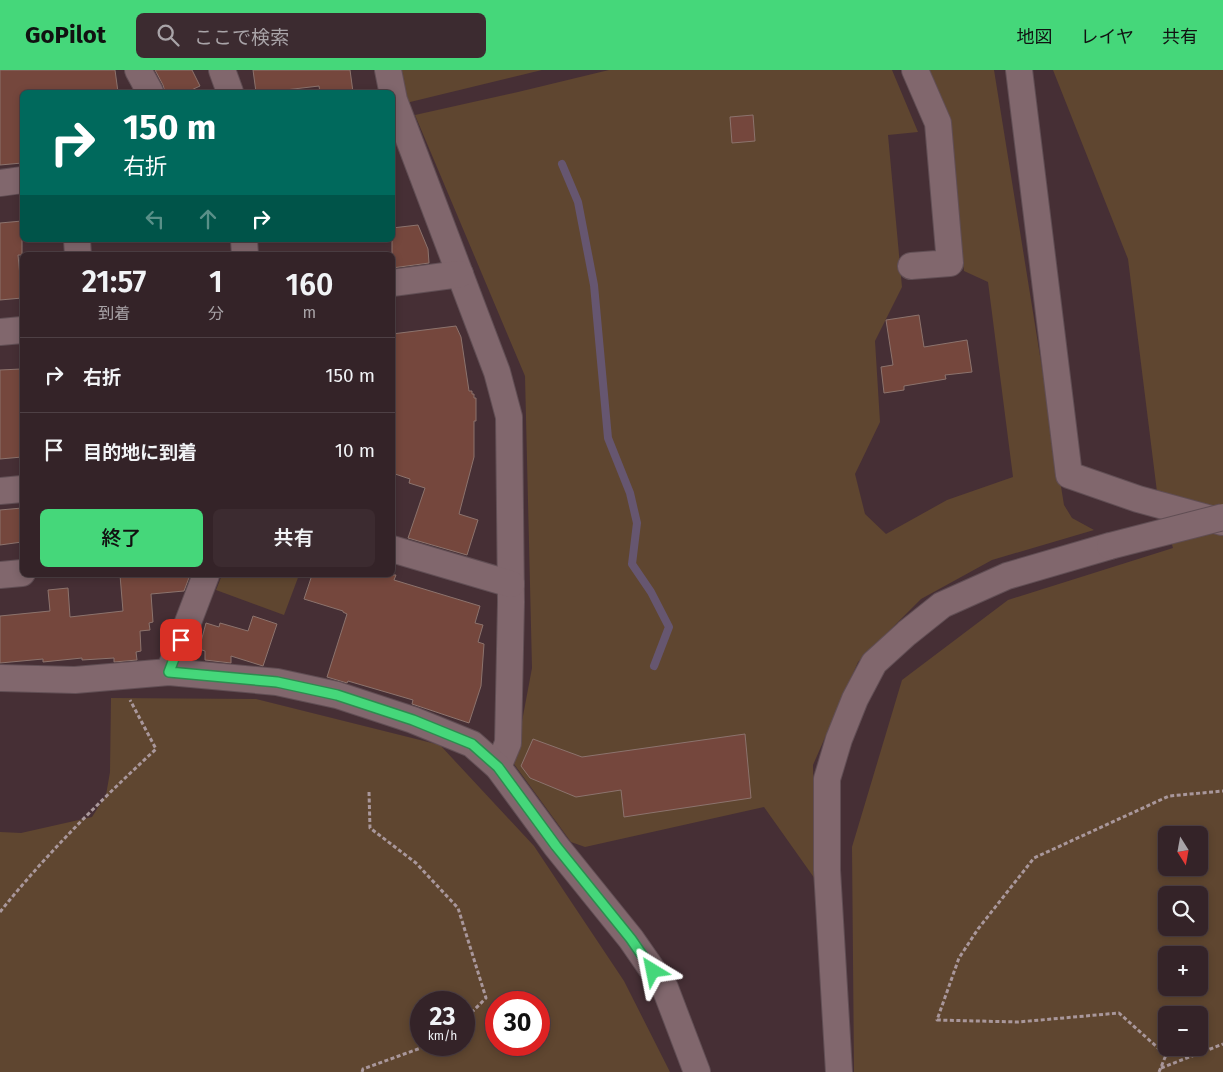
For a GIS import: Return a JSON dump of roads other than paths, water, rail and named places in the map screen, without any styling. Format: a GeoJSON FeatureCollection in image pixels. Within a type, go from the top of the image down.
{"type":"FeatureCollection","features":[{"type":"Feature","properties":{"kind":"street"},"geometry":{"type":"LineString","coordinates":[[138,70],[149,90]]}},
{"type":"Feature","properties":{"kind":"street"},"geometry":{"type":"LineString","coordinates":[[222,70],[229,90]]}},
{"type":"Feature","properties":{"kind":"street"},"geometry":{"type":"LineString","coordinates":[[388,70],[392,90]]}},
{"type":"Feature","properties":{"kind":"street"},"geometry":{"type":"LineString","coordinates":[[911,266],[950,263],[938,123],[915,70]]}},
{"type":"Feature","properties":{"kind":"street"},"geometry":{"type":"LineString","coordinates":[[1019,70],[1069,475],[1138,499],[1223,522]]}},
{"type":"Feature","properties":{"kind":"street"},"geometry":{"type":"LineString","coordinates":[[395,103],[497,372],[509,417],[510,584],[508,743],[498,767]]}},
{"type":"Feature","properties":{"kind":"street"},"geometry":{"type":"LineString","coordinates":[[0,183],[20,180]]}},
{"type":"Feature","properties":{"kind":"street"},"geometry":{"type":"LineString","coordinates":[[395,283],[460,274]]}},
{"type":"Feature","properties":{"kind":"street"},"geometry":{"type":"LineString","coordinates":[[0,332],[20,330]]}},
{"type":"Feature","properties":{"kind":"street"},"geometry":{"type":"LineString","coordinates":[[0,491],[20,489]]}},
{"type":"Feature","properties":{"kind":"street"},"geometry":{"type":"LineString","coordinates":[[839,1072],[827,870],[827,779],[839,739],[855,699],[874,663],[942,605],[1006,576],[1110,546],[1223,517]]}},
{"type":"Feature","properties":{"kind":"street"},"geometry":{"type":"LineString","coordinates":[[395,550],[510,584]]}},
{"type":"Feature","properties":{"kind":"street"},"geometry":{"type":"LineString","coordinates":[[0,575],[20,573]]}},
{"type":"Feature","properties":{"kind":"street"},"geometry":{"type":"LineString","coordinates":[[169,672],[205,577]]}},
{"type":"Feature","properties":{"kind":"street"},"geometry":{"type":"LineString","coordinates":[[0,678],[75,680],[169,672],[277,682],[337,695],[413,720],[472,744],[498,767],[556,846],[631,939],[665,988],[697,1072]]}},
{"type":"Feature","properties":{"kind":"waterway"},"geometry":{"type":"LineString","coordinates":[[562,164],[578,202],[594,285],[608,438],[630,493],[637,523],[632,564],[651,592],[669,627],[654,666]]}}]}
